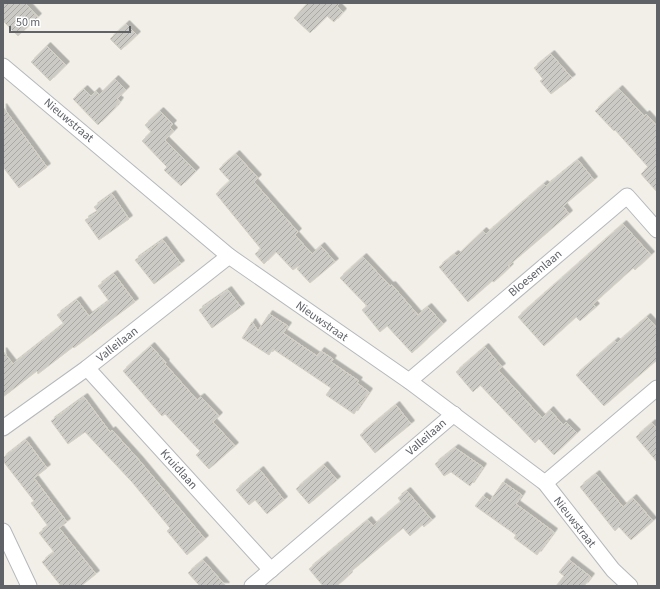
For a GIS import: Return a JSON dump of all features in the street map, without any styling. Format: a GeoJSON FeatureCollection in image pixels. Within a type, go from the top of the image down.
{"type":"FeatureCollection","features":[{"type":"Feature","properties":{"kind":"street","name":"Nieuwstraat"},"geometry":{"type":"LineString","coordinates":[[3,66],[229,256],[409,381],[545,484],[613,570],[630,586]]}},
{"type":"Feature","properties":{"kind":"street","name":"Bloesemlaan"},"geometry":{"type":"LineString","coordinates":[[409,381],[627,196],[657,230]]}},
{"type":"Feature","properties":{"kind":"street","name":"Valleilaan"},"geometry":{"type":"LineString","coordinates":[[3,428],[87,368],[229,256]]}},
{"type":"Feature","properties":{"kind":"street","name":"Kruidlaan"},"geometry":{"type":"LineString","coordinates":[[87,368],[271,570]]}},
{"type":"Feature","properties":{"kind":"street"},"geometry":{"type":"LineString","coordinates":[[545,484],[657,388]]}},
{"type":"Feature","properties":{"kind":"street","name":"Valleilaan"},"geometry":{"type":"LineString","coordinates":[[252,586],[454,414]]}},
{"type":"Feature","properties":{"kind":"street"},"geometry":{"type":"LineString","coordinates":[[3,531],[29,586]]}},
{"type":"Feature","properties":{"kind":"building"},"geometry":{"type":"Polygon","coordinates":[[[3,3],[25,3],[38,17],[18,36],[3,21],[3,3]]]}},
{"type":"Feature","properties":{"kind":"building"},"geometry":{"type":"Polygon","coordinates":[[[308,3],[340,3],[337,6],[343,12],[334,22],[327,16],[310,33],[294,18],[308,3]]]}},
{"type":"Feature","properties":{"kind":"building"},"geometry":{"type":"Polygon","coordinates":[[[126,24],[137,35],[121,50],[110,39],[126,24]]]}},
{"type":"Feature","properties":{"kind":"building"},"geometry":{"type":"Polygon","coordinates":[[[47,46],[66,65],[50,81],[31,62],[47,46]]]}},
{"type":"Feature","properties":{"kind":"building"},"geometry":{"type":"Polygon","coordinates":[[[551,54],[572,78],[551,94],[540,81],[543,79],[534,68],[551,54]]]}},
{"type":"Feature","properties":{"kind":"building"},"geometry":{"type":"Polygon","coordinates":[[[115,79],[126,90],[117,99],[120,101],[114,109],[98,125],[73,99],[84,89],[91,96],[96,91],[99,95],[115,79]]]}},
{"type":"Feature","properties":{"kind":"building"},"geometry":{"type":"Polygon","coordinates":[[[619,89],[644,116],[646,114],[657,126],[657,192],[641,174],[648,167],[615,130],[614,131],[595,111],[619,89]]]}},
{"type":"Feature","properties":{"kind":"building"},"geometry":{"type":"Polygon","coordinates":[[[3,107],[47,167],[19,188],[3,167],[3,107]]]}},
{"type":"Feature","properties":{"kind":"building"},"geometry":{"type":"Polygon","coordinates":[[[160,111],[173,124],[170,127],[174,131],[165,140],[196,171],[181,186],[164,170],[167,167],[142,141],[151,132],[145,125],[160,111]]]}},
{"type":"Feature","properties":{"kind":"building"},"geometry":{"type":"Polygon","coordinates":[[[236,154],[258,178],[254,182],[298,232],[295,235],[312,254],[321,246],[335,262],[310,283],[297,269],[300,265],[293,270],[276,252],[264,264],[255,254],[261,249],[216,194],[230,181],[219,169],[236,154]]]}},
{"type":"Feature","properties":{"kind":"building"},"geometry":{"type":"Polygon","coordinates":[[[578,160],[594,180],[563,206],[569,214],[508,266],[510,267],[494,282],[492,281],[468,302],[439,267],[455,254],[457,256],[483,231],[486,234],[544,184],[546,186],[578,160]]]}},
{"type":"Feature","properties":{"kind":"building"},"geometry":{"type":"Polygon","coordinates":[[[112,194],[129,219],[99,240],[85,220],[98,212],[94,207],[112,194]]]}},
{"type":"Feature","properties":{"kind":"building"},"geometry":{"type":"Polygon","coordinates":[[[623,224],[651,255],[635,270],[633,268],[593,304],[596,307],[580,321],[576,317],[544,346],[518,317],[623,224]]]}},
{"type":"Feature","properties":{"kind":"building"},"geometry":{"type":"Polygon","coordinates":[[[163,240],[181,264],[154,284],[135,260],[163,240]]]}},
{"type":"Feature","properties":{"kind":"building"},"geometry":{"type":"Polygon","coordinates":[[[363,257],[390,286],[392,285],[418,315],[428,307],[443,324],[412,353],[387,326],[380,332],[362,310],[367,306],[340,278],[363,257]]]}},
{"type":"Feature","properties":{"kind":"building"},"geometry":{"type":"Polygon","coordinates":[[[114,274],[135,302],[38,374],[37,371],[3,397],[3,351],[13,364],[64,324],[57,315],[77,300],[89,316],[109,301],[98,286],[114,274]]]}},
{"type":"Feature","properties":{"kind":"building"},"geometry":{"type":"Polygon","coordinates":[[[228,290],[241,307],[212,328],[199,310],[228,290]]]}},
{"type":"Feature","properties":{"kind":"building"},"geometry":{"type":"Polygon","coordinates":[[[269,314],[288,326],[283,333],[317,356],[321,351],[333,359],[331,362],[359,381],[357,383],[369,392],[354,414],[326,395],[331,388],[273,349],[269,355],[242,338],[252,322],[258,331],[269,314]]]}},
{"type":"Feature","properties":{"kind":"building"},"geometry":{"type":"Polygon","coordinates":[[[647,317],[657,328],[657,360],[604,406],[576,375],[615,341],[617,343],[647,317]]]}},
{"type":"Feature","properties":{"kind":"building"},"geometry":{"type":"Polygon","coordinates":[[[151,346],[197,400],[201,397],[219,416],[213,422],[235,446],[209,469],[196,455],[200,451],[165,414],[162,416],[123,371],[151,346]]]}},
{"type":"Feature","properties":{"kind":"building"},"geometry":{"type":"Polygon","coordinates":[[[485,347],[502,367],[498,370],[542,418],[550,410],[563,425],[566,422],[577,433],[554,455],[539,439],[535,443],[480,385],[473,392],[456,372],[485,347]]]}},
{"type":"Feature","properties":{"kind":"building"},"geometry":{"type":"Polygon","coordinates":[[[84,397],[110,432],[112,430],[139,460],[205,539],[187,555],[167,531],[170,528],[132,482],[85,432],[68,444],[51,421],[84,397]]]}},
{"type":"Feature","properties":{"kind":"building"},"geometry":{"type":"Polygon","coordinates":[[[396,405],[411,424],[375,453],[360,435],[396,405]]]}},
{"type":"Feature","properties":{"kind":"building"},"geometry":{"type":"Polygon","coordinates":[[[652,423],[657,429],[657,462],[636,437],[652,423]]]}},
{"type":"Feature","properties":{"kind":"building"},"geometry":{"type":"Polygon","coordinates":[[[26,440],[47,468],[34,478],[67,522],[59,528],[96,574],[81,586],[61,586],[42,562],[54,552],[39,533],[48,526],[31,503],[34,501],[3,461],[3,458],[26,440]]]}},
{"type":"Feature","properties":{"kind":"building"},"geometry":{"type":"Polygon","coordinates":[[[455,448],[483,467],[470,486],[451,472],[444,476],[435,464],[455,448]]]}},
{"type":"Feature","properties":{"kind":"building"},"geometry":{"type":"Polygon","coordinates":[[[324,465],[337,480],[309,504],[296,489],[324,465]]]}},
{"type":"Feature","properties":{"kind":"building"},"geometry":{"type":"Polygon","coordinates":[[[260,470],[284,500],[267,514],[255,500],[249,505],[236,490],[260,470]]]}},
{"type":"Feature","properties":{"kind":"building"},"geometry":{"type":"Polygon","coordinates":[[[596,474],[623,507],[633,498],[653,521],[631,540],[619,527],[615,531],[580,487],[596,474]]]}},
{"type":"Feature","properties":{"kind":"building"},"geometry":{"type":"Polygon","coordinates":[[[503,482],[522,495],[516,504],[554,532],[537,555],[514,538],[516,535],[475,506],[483,496],[490,501],[503,482]]]}},
{"type":"Feature","properties":{"kind":"building"},"geometry":{"type":"Polygon","coordinates":[[[407,491],[432,520],[424,527],[422,525],[410,536],[403,528],[348,574],[349,575],[337,586],[323,586],[309,569],[368,520],[373,526],[401,502],[398,498],[407,491]]]}},
{"type":"Feature","properties":{"kind":"building"},"geometry":{"type":"Polygon","coordinates":[[[203,560],[226,586],[200,586],[188,573],[203,560]]]}},
{"type":"Feature","properties":{"kind":"building"},"geometry":{"type":"Polygon","coordinates":[[[569,560],[591,577],[584,586],[556,586],[564,576],[559,572],[569,560]]]}}]}
